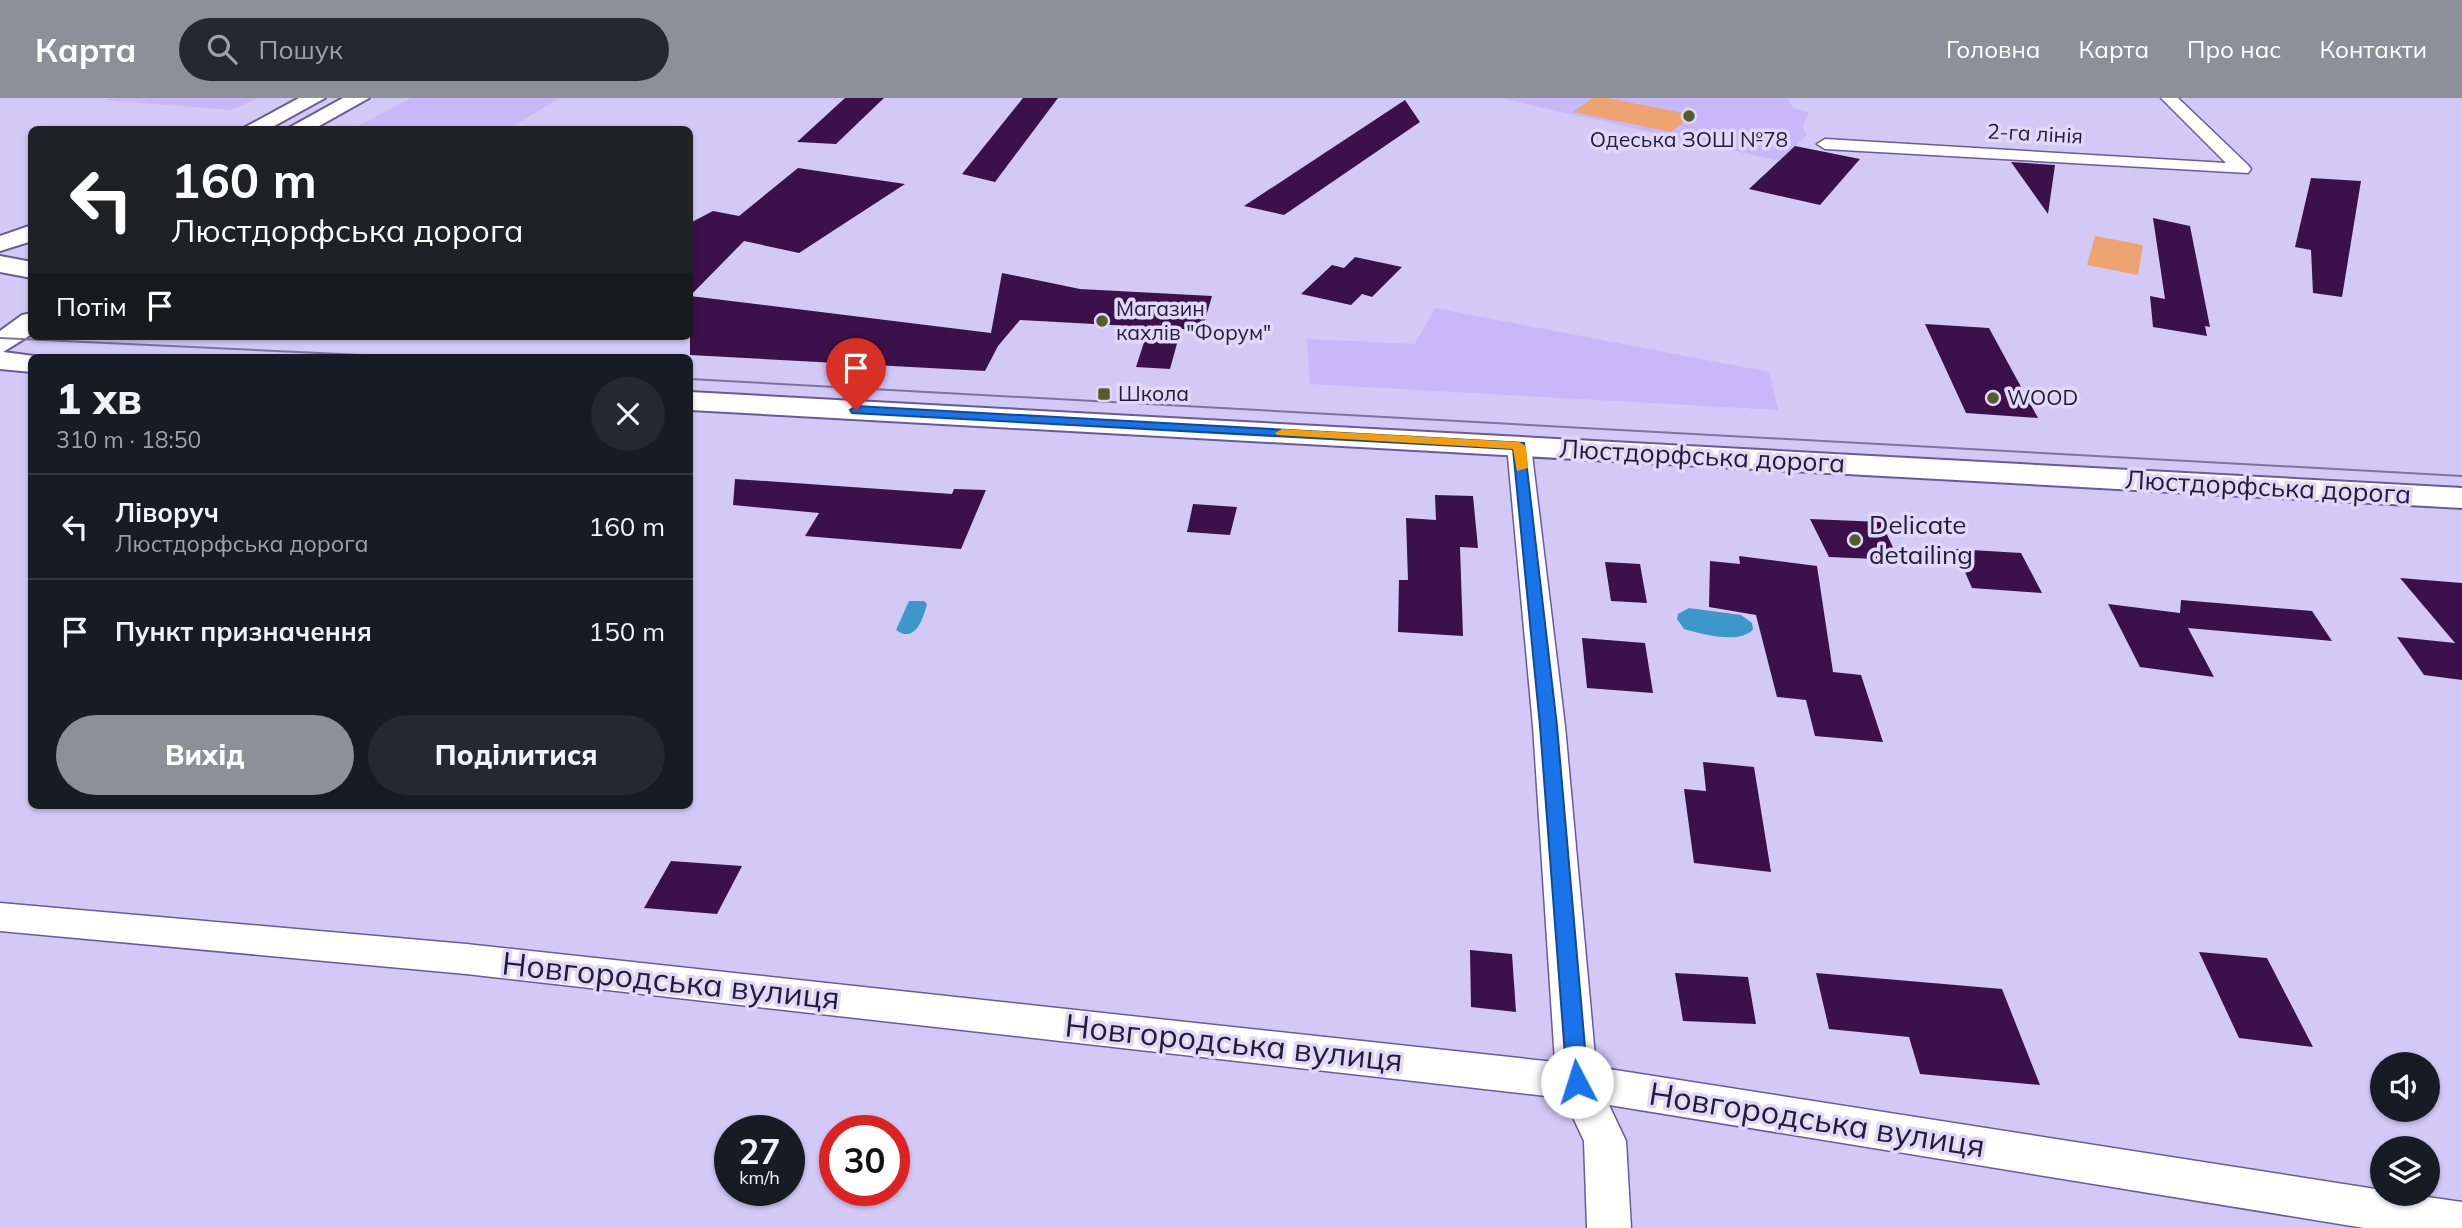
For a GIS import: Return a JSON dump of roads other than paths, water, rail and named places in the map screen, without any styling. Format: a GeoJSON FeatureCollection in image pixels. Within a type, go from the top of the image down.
{"type":"FeatureCollection","features":[{"type":"Feature","properties":{"kind":"main road"},"geometry":{"type":"LineString","coordinates":[[258,126],[315,98]]}},
{"type":"Feature","properties":{"kind":"main road"},"geometry":{"type":"LineString","coordinates":[[303,126],[359,98]]}},
{"type":"Feature","properties":{"kind":"main road"},"geometry":{"type":"LineString","coordinates":[[0,244],[28,234]]}},
{"type":"Feature","properties":{"kind":"main road"},"geometry":{"type":"LineString","coordinates":[[0,264],[28,269]]}},
{"type":"Feature","properties":{"kind":"main road"},"geometry":{"type":"LineString","coordinates":[[0,344],[28,324]]}},
{"type":"Feature","properties":{"kind":"main road"},"geometry":{"type":"LineString","coordinates":[[0,360],[28,363]]}},
{"type":"Feature","properties":{"kind":"main road","name":"Люстдорфська дорога"},"geometry":{"type":"LineString","coordinates":[[693,401],[2462,498]]}},
{"type":"Feature","properties":{"kind":"street","name":"2-га лінія"},"geometry":{"type":"LineString","coordinates":[[1825,144],[2242,169],[2169,98]]}},
{"type":"Feature","properties":{"kind":"street"},"geometry":{"type":"LineString","coordinates":[[1519,446],[1549,726],[1577,1082],[1605,1141],[1609,1228]]}},
{"type":"Feature","properties":{"kind":"street","name":"Новгородська вулиця"},"geometry":{"type":"LineString","coordinates":[[0,917],[480,961],[1577,1082],[2462,1223]]}},
{"type":"Feature","properties":{"kind":"water"},"geometry":{"type":"Polygon","coordinates":[[[909,601],[924,601],[927,604],[917,628],[913,632],[903,634],[896,630],[909,601]]]}},
{"type":"Feature","properties":{"kind":"water"},"geometry":{"type":"Polygon","coordinates":[[[1689,608],[1741,615],[1752,623],[1753,629],[1747,634],[1730,637],[1684,629],[1677,619],[1678,614],[1689,608]]]}},
{"type":"Feature","properties":{"kind":"tram line"},"geometry":{"type":"LineString","coordinates":[[0,338],[28,339]]}},
{"type":"Feature","properties":{"kind":"tram line"},"geometry":{"type":"LineString","coordinates":[[43,340],[341,354]]}},
{"type":"Feature","properties":{"kind":"tram line"},"geometry":{"type":"LineString","coordinates":[[693,379],[2462,476]]}},
{"type":"Feature","properties":{"kind":"place","name":"Одеська ЗОШ №78"},"geometry":{"type":"Point","coordinates":[1689,116]}},
{"type":"Feature","properties":{"kind":"place","name":"Магазин кахлів \"Форум\""},"geometry":{"type":"Point","coordinates":[1102,321]}},
{"type":"Feature","properties":{"kind":"place","name":"Школа"},"geometry":{"type":"Point","coordinates":[1104,394]}},
{"type":"Feature","properties":{"kind":"place","name":"WOOD"},"geometry":{"type":"Point","coordinates":[1993,398]}},
{"type":"Feature","properties":{"kind":"place","name":"Delicate detailing"},"geometry":{"type":"Point","coordinates":[1855,540]}}]}
